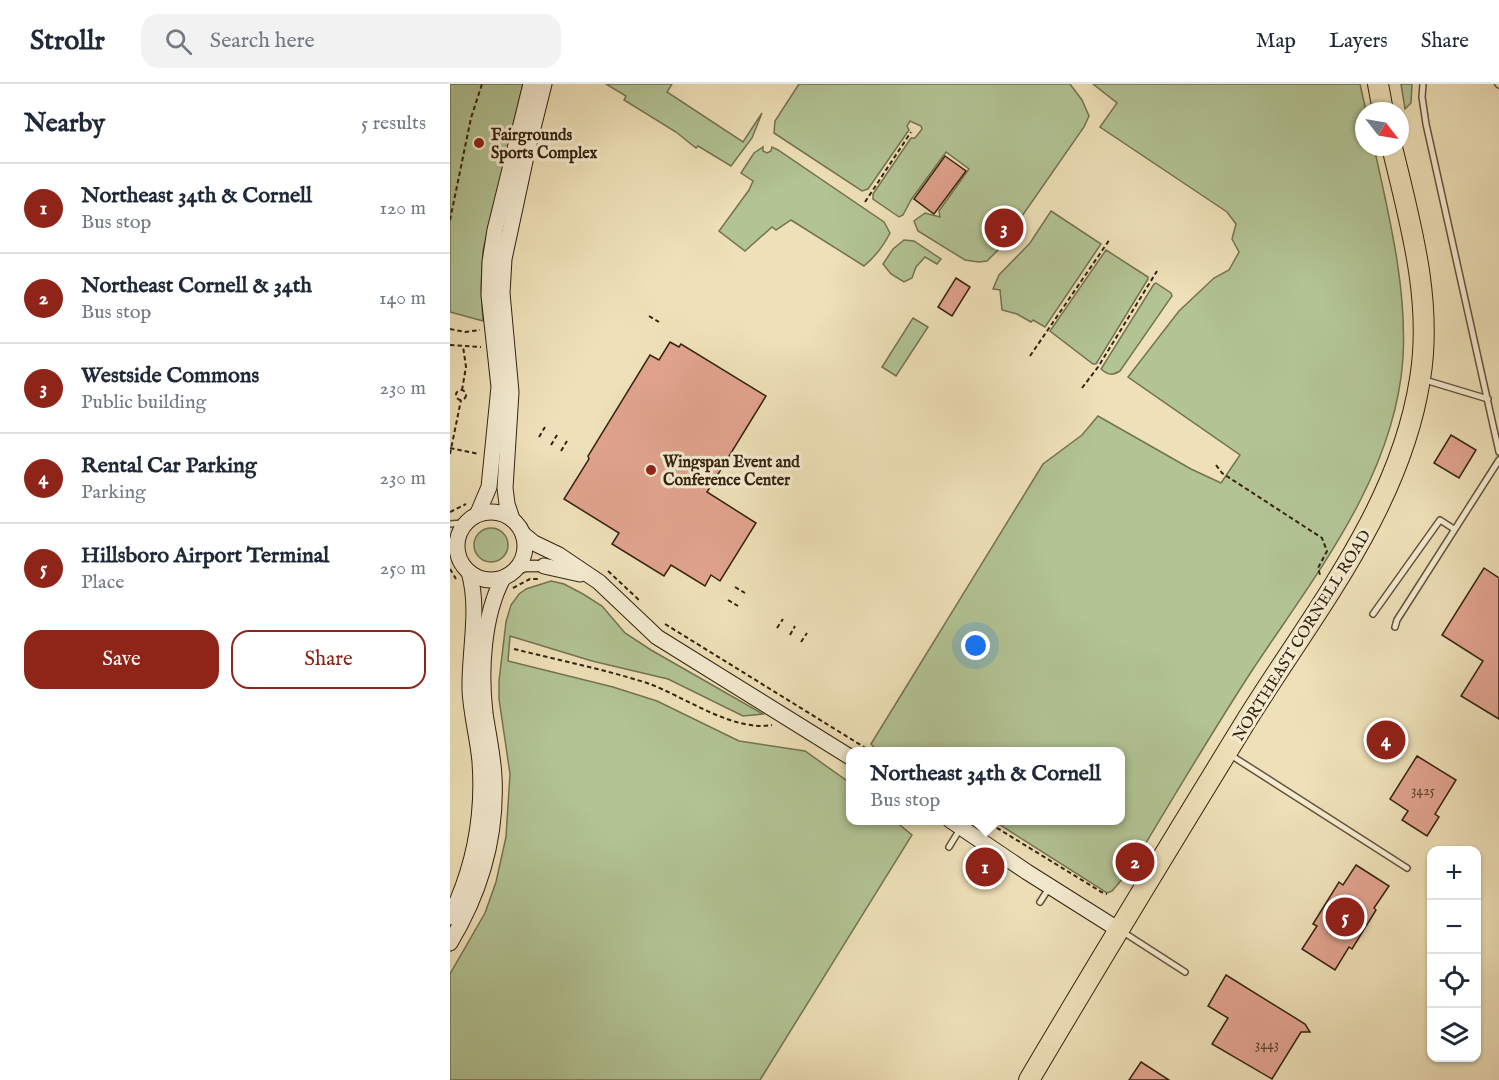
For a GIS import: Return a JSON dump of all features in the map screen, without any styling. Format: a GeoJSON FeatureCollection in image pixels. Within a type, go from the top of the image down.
{"type":"FeatureCollection","features":[{"type":"Feature","properties":{"kind":"highway"},"geometry":{"type":"LineString","coordinates":[[1378,84],[1381,102]]}},
{"type":"Feature","properties":{"kind":"highway","name":"NORTHEAST CORNELL ROAD"},"geometry":{"type":"LineString","coordinates":[[1029,1080],[1227,753],[1370,524],[1404,448],[1421,378],[1424,316],[1415,242],[1394,156]]}},
{"type":"Feature","properties":{"kind":"street"},"geometry":{"type":"LineString","coordinates":[[450,917],[470,868],[480,813],[480,762],[470,692],[475,600],[469,572],[454,552],[457,524],[489,487],[499,387],[489,295],[490,262],[495,230],[531,84]]}},
{"type":"Feature","properties":{"kind":"street"},"geometry":{"type":"LineString","coordinates":[[544,84],[521,175],[504,259],[502,293],[511,392],[505,488],[512,519],[523,534],[534,543],[560,555],[611,591],[657,637],[846,755]]}},
{"type":"Feature","properties":{"kind":"street"},"geometry":{"type":"LineString","coordinates":[[472,509],[495,512],[512,519]]}},
{"type":"Feature","properties":{"kind":"street"},"geometry":{"type":"LineString","coordinates":[[450,943],[476,893],[492,832],[495,779],[483,698],[482,671],[492,603],[508,583],[524,553],[523,534]]}},
{"type":"Feature","properties":{"kind":"street"},"geometry":{"type":"LineString","coordinates":[[516,569],[526,566],[543,572],[588,576]]}},
{"type":"Feature","properties":{"kind":"street"},"geometry":{"type":"LineString","coordinates":[[469,572],[486,580],[508,583]]}},
{"type":"Feature","properties":{"kind":"street"},"geometry":{"type":"LineString","coordinates":[[958,825],[1119,930]]}},
{"type":"Feature","properties":{"kind":"lane"},"geometry":{"type":"LineString","coordinates":[[1424,84],[1422,97],[1426,124],[1499,452]]}},
{"type":"Feature","properties":{"kind":"lane"},"geometry":{"type":"LineString","coordinates":[[1421,378],[1488,399]]}},
{"type":"Feature","properties":{"kind":"lane"},"geometry":{"type":"LineString","coordinates":[[1395,627],[1397,620],[1499,460]]}},
{"type":"Feature","properties":{"kind":"lane"},"geometry":{"type":"LineString","coordinates":[[1373,614],[1440,520],[1454,529]]}},
{"type":"Feature","properties":{"kind":"lane"},"geometry":{"type":"LineString","coordinates":[[1227,753],[1407,868]]}},
{"type":"Feature","properties":{"kind":"lane"},"geometry":{"type":"LineString","coordinates":[[949,847],[956,825]]}},
{"type":"Feature","properties":{"kind":"lane"},"geometry":{"type":"LineString","coordinates":[[1040,902],[1050,886]]}},
{"type":"Feature","properties":{"kind":"lane"},"geometry":{"type":"LineString","coordinates":[[1119,930],[1185,972]]}},
{"type":"Feature","properties":{"kind":"path"},"geometry":{"type":"LineString","coordinates":[[450,220],[471,118],[482,84]]}},
{"type":"Feature","properties":{"kind":"path"},"geometry":{"type":"LineString","coordinates":[[864,202],[911,132]]}},
{"type":"Feature","properties":{"kind":"path"},"geometry":{"type":"LineString","coordinates":[[1030,356],[1110,238]]}},
{"type":"Feature","properties":{"kind":"path"},"geometry":{"type":"LineString","coordinates":[[1082,388],[1098,367],[1157,271]]}},
{"type":"Feature","properties":{"kind":"path"},"geometry":{"type":"LineString","coordinates":[[649,316],[658,322]]}},
{"type":"Feature","properties":{"kind":"path"},"geometry":{"type":"LineString","coordinates":[[450,329],[465,332],[485,329]]}},
{"type":"Feature","properties":{"kind":"path"},"geometry":{"type":"LineString","coordinates":[[450,345],[481,347]]}},
{"type":"Feature","properties":{"kind":"path"},"geometry":{"type":"LineString","coordinates":[[450,454],[461,399],[466,395],[462,390],[466,367],[463,346]]}},
{"type":"Feature","properties":{"kind":"path"},"geometry":{"type":"LineString","coordinates":[[461,399],[456,395],[458,390],[462,390]]}},
{"type":"Feature","properties":{"kind":"path"},"geometry":{"type":"LineString","coordinates":[[539,437],[544,427]]}},
{"type":"Feature","properties":{"kind":"path"},"geometry":{"type":"LineString","coordinates":[[551,444],[557,435]]}},
{"type":"Feature","properties":{"kind":"path"},"geometry":{"type":"LineString","coordinates":[[561,451],[567,441]]}},
{"type":"Feature","properties":{"kind":"path"},"geometry":{"type":"LineString","coordinates":[[450,448],[482,455]]}},
{"type":"Feature","properties":{"kind":"path"},"geometry":{"type":"LineString","coordinates":[[1216,465],[1222,473],[1322,538],[1327,551],[1318,568],[1320,575]]}},
{"type":"Feature","properties":{"kind":"path"},"geometry":{"type":"LineString","coordinates":[[450,512],[472,509]]}},
{"type":"Feature","properties":{"kind":"path"},"geometry":{"type":"LineString","coordinates":[[508,583],[530,579],[543,572]]}},
{"type":"Feature","properties":{"kind":"path"},"geometry":{"type":"LineString","coordinates":[[735,587],[745,593]]}},
{"type":"Feature","properties":{"kind":"path"},"geometry":{"type":"LineString","coordinates":[[728,600],[738,606]]}},
{"type":"Feature","properties":{"kind":"path"},"geometry":{"type":"LineString","coordinates":[[777,628],[783,619]]}},
{"type":"Feature","properties":{"kind":"path"},"geometry":{"type":"LineString","coordinates":[[790,635],[795,626]]}},
{"type":"Feature","properties":{"kind":"path"},"geometry":{"type":"LineString","coordinates":[[801,642],[807,633]]}},
{"type":"Feature","properties":{"kind":"path"},"geometry":{"type":"LineString","coordinates":[[514,649],[646,683],[748,725],[766,726],[792,721]]}},
{"type":"Feature","properties":{"kind":"path"},"geometry":{"type":"LineString","coordinates":[[717,657],[864,747]]}},
{"type":"Feature","properties":{"kind":"path"},"geometry":{"type":"LineString","coordinates":[[992,825],[1107,894]]}},
{"type":"Feature","properties":{"kind":"green space","name":"Fairgrounds Sports Complex"},"geometry":{"type":"Polygon","coordinates":[[[450,84],[523,84],[483,250],[481,288],[483,321],[450,312],[450,84]]]}},
{"type":"Feature","properties":{"kind":"green space"},"geometry":{"type":"Polygon","coordinates":[[[606,84],[672,84],[667,92],[743,142],[762,113],[752,138],[731,166],[698,146],[696,148],[676,132],[624,100],[626,96],[606,84]]]}},
{"type":"Feature","properties":{"kind":"green space"},"geometry":{"type":"Polygon","coordinates":[[[799,84],[1070,84],[1082,100],[1089,116],[1084,127],[999,249],[987,261],[979,262],[965,260],[918,231],[914,221],[925,213],[940,217],[939,211],[969,169],[946,152],[911,200],[903,215],[899,217],[873,199],[873,194],[911,138],[915,138],[922,129],[921,126],[910,121],[907,126],[909,130],[868,189],[862,191],[774,133],[775,121],[799,84]]]}},
{"type":"Feature","properties":{"kind":"green space"},"geometry":{"type":"Polygon","coordinates":[[[1093,84],[1360,84],[1364,102],[1355,102],[1355,156],[1376,156],[1396,252],[1404,331],[1397,401],[1385,443],[1369,483],[1349,522],[1221,719],[1129,871],[1112,891],[1107,893],[1000,825],[1125,825],[1125,747],[874,747],[871,744],[1043,464],[1082,435],[1098,416],[1191,469],[1221,483],[1240,455],[1128,377],[1179,311],[1214,278],[1229,270],[1239,252],[1232,239],[1236,224],[1227,212],[1100,127],[1117,103],[1093,84]]]}},
{"type":"Feature","properties":{"kind":"green space"},"geometry":{"type":"Polygon","coordinates":[[[1401,84],[1412,84],[1411,103],[1409,105],[1409,102],[1404,102],[1401,84]]]}},
{"type":"Feature","properties":{"kind":"green space"},"geometry":{"type":"Polygon","coordinates":[[[763,147],[763,151],[767,153],[772,147],[778,150],[884,222],[890,233],[879,251],[864,266],[791,220],[776,230],[772,227],[745,251],[719,231],[749,190],[753,181],[741,173],[754,153],[763,147]]]}},
{"type":"Feature","properties":{"kind":"green space"},"geometry":{"type":"Polygon","coordinates":[[[1051,211],[1101,244],[1045,327],[1033,320],[1031,322],[1017,314],[1002,310],[1000,290],[993,289],[999,275],[1030,243],[1051,211]]]}},
{"type":"Feature","properties":{"kind":"green space"},"geometry":{"type":"Polygon","coordinates":[[[904,240],[914,241],[941,259],[937,264],[925,257],[916,267],[912,278],[904,282],[891,274],[883,264],[893,249],[904,240]]]}},
{"type":"Feature","properties":{"kind":"green space"},"geometry":{"type":"Polygon","coordinates":[[[1106,250],[1148,279],[1096,364],[1093,364],[1050,331],[1106,250]]]}},
{"type":"Feature","properties":{"kind":"green space"},"geometry":{"type":"Polygon","coordinates":[[[1156,283],[1172,296],[1120,371],[1112,374],[1106,373],[1101,369],[1156,283]]]}},
{"type":"Feature","properties":{"kind":"green space"},"geometry":{"type":"Polygon","coordinates":[[[913,318],[928,327],[896,376],[882,367],[913,318]]]}},
{"type":"Feature","properties":{"kind":"green space"},"geometry":{"type":"Polygon","coordinates":[[[491,528],[503,533],[508,545],[503,557],[491,562],[479,557],[474,545],[479,533],[491,528]]]}},
{"type":"Feature","properties":{"kind":"green space"},"geometry":{"type":"Polygon","coordinates":[[[551,581],[564,584],[583,594],[602,606],[625,633],[763,714],[743,716],[668,679],[592,661],[510,636],[508,661],[613,687],[657,701],[739,741],[805,751],[846,780],[846,825],[900,825],[912,835],[760,1080],[450,1080],[450,974],[485,913],[496,882],[506,837],[510,774],[499,699],[499,681],[506,622],[511,605],[526,589],[551,581]]]}},
{"type":"Feature","properties":{"kind":"building"},"geometry":{"type":"Polygon","coordinates":[[[945,156],[966,171],[934,214],[914,199],[945,156]]]}},
{"type":"Feature","properties":{"kind":"building"},"geometry":{"type":"Polygon","coordinates":[[[956,278],[970,287],[952,316],[938,307],[956,278]]]}},
{"type":"Feature","properties":{"kind":"building","name":"Wingspan Event and Conference Center"},"geometry":{"type":"Polygon","coordinates":[[[670,342],[679,347],[681,344],[766,396],[707,492],[756,523],[720,581],[711,575],[705,586],[671,565],[664,576],[612,544],[619,533],[564,499],[650,355],[659,360],[670,342]]]}},
{"type":"Feature","properties":{"kind":"building"},"geometry":{"type":"Polygon","coordinates":[[[1451,435],[1476,450],[1459,478],[1434,463],[1451,435]]]}},
{"type":"Feature","properties":{"kind":"building"},"geometry":{"type":"Polygon","coordinates":[[[1484,568],[1499,578],[1499,719],[1461,696],[1483,661],[1442,635],[1484,568]]]}},
{"type":"Feature","properties":{"kind":"building"},"geometry":{"type":"Polygon","coordinates":[[[1417,756],[1456,780],[1435,814],[1439,817],[1427,836],[1402,820],[1408,811],[1390,799],[1417,756]]]}},
{"type":"Feature","properties":{"kind":"building"},"geometry":{"type":"Polygon","coordinates":[[[1356,865],[1389,886],[1352,949],[1349,947],[1335,970],[1302,949],[1317,926],[1313,924],[1339,882],[1343,885],[1356,865]]]}},
{"type":"Feature","properties":{"kind":"building"},"geometry":{"type":"Polygon","coordinates":[[[1226,975],[1305,1024],[1310,1032],[1301,1032],[1272,1079],[1212,1044],[1228,1018],[1208,1006],[1226,975]]]}},
{"type":"Feature","properties":{"kind":"building"},"geometry":{"type":"Polygon","coordinates":[[[1141,1062],[1169,1080],[1129,1080],[1141,1062]]]}},
{"type":"Feature","properties":{"kind":"place","name":"Fairgrounds Sports Complex"},"geometry":{"type":"Point","coordinates":[479,143]}},
{"type":"Feature","properties":{"kind":"place","name":"Westside Commons"},"geometry":{"type":"Point","coordinates":[1004,228]}},
{"type":"Feature","properties":{"kind":"place","name":"Wingspan Event and Conference Center"},"geometry":{"type":"Point","coordinates":[651,470]}},
{"type":"Feature","properties":{"kind":"place","name":"Rental Car Parking"},"geometry":{"type":"Point","coordinates":[1386,740]}},
{"type":"Feature","properties":{"kind":"place","name":"Northeast Cornell & 34th"},"geometry":{"type":"Point","coordinates":[1135,862]}},
{"type":"Feature","properties":{"kind":"place","name":"Northeast 34th & Cornell"},"geometry":{"type":"Point","coordinates":[985,867]}},
{"type":"Feature","properties":{"kind":"place","name":"Hillsboro Airport Terminal"},"geometry":{"type":"Point","coordinates":[1345,917]}}]}
